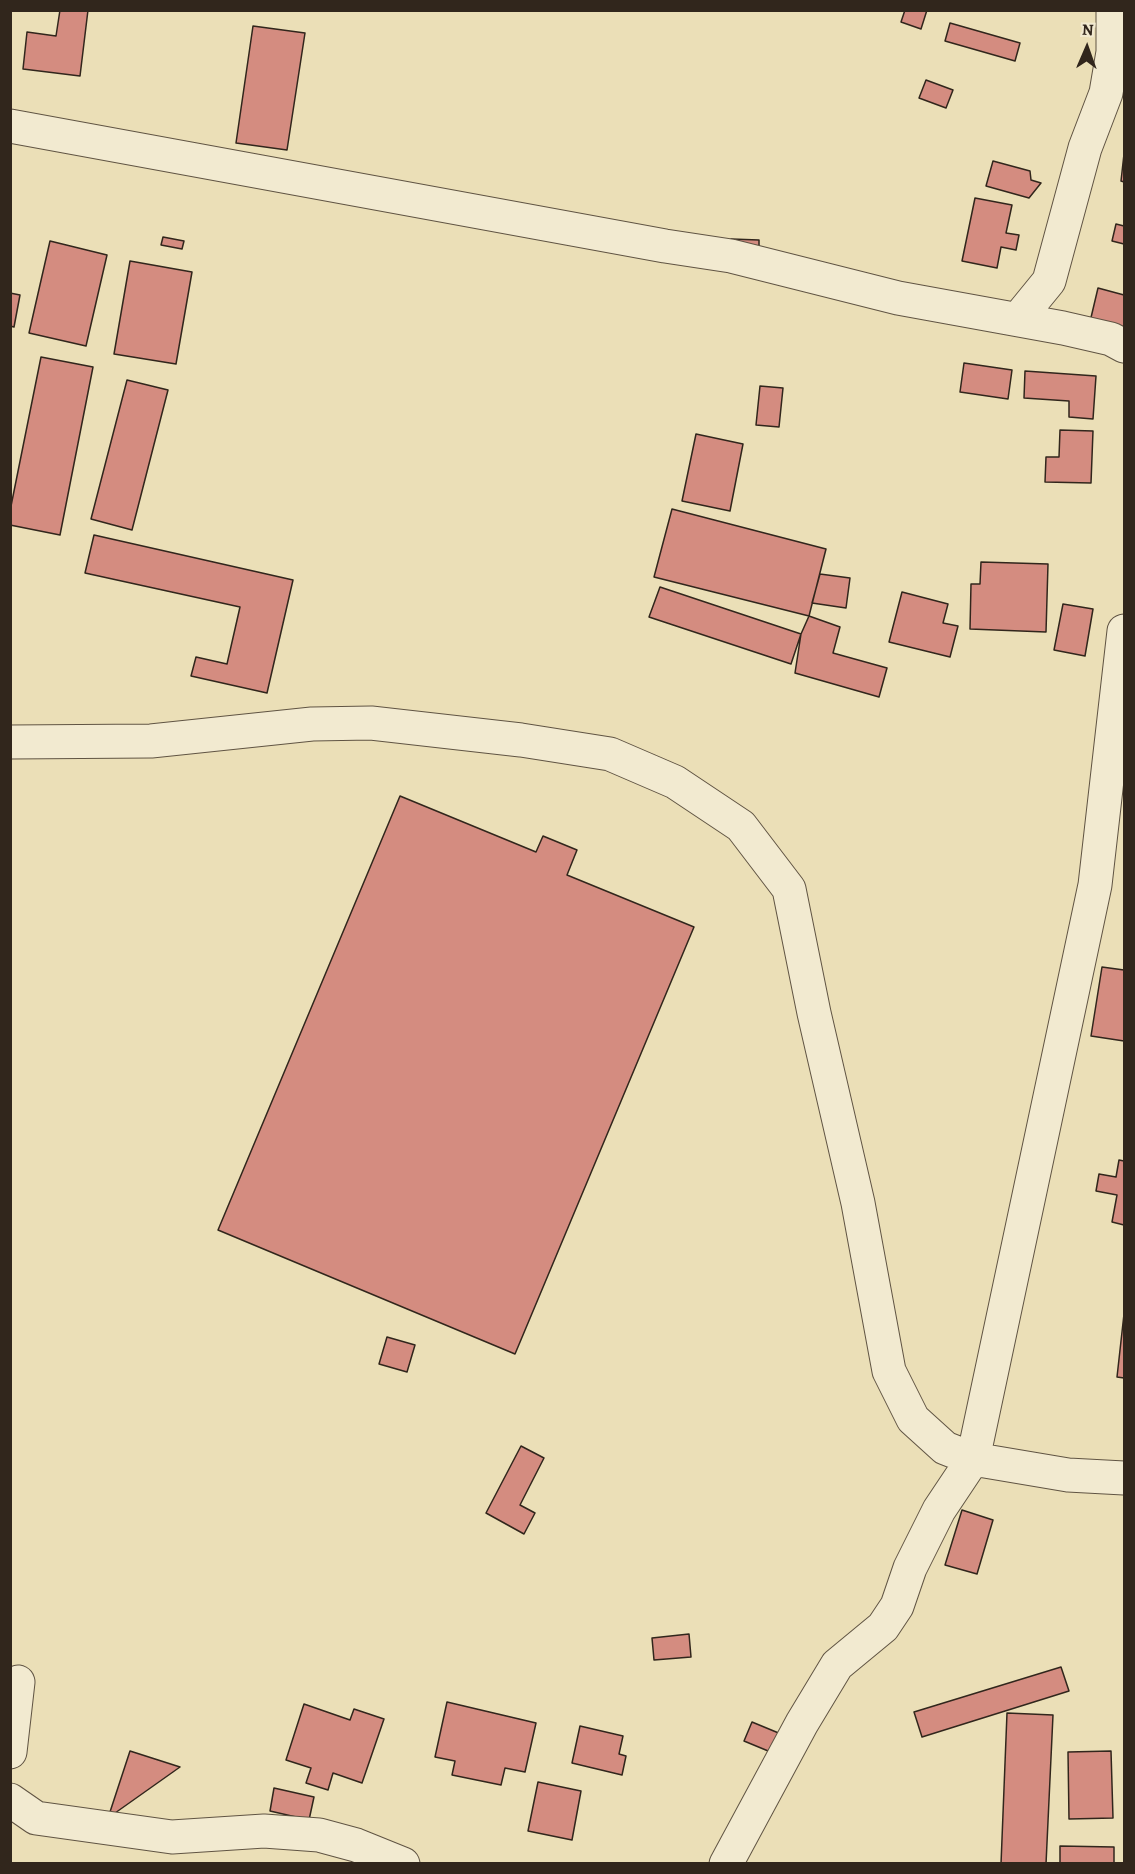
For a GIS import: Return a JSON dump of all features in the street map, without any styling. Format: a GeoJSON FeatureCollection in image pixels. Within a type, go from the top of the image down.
{"type":"FeatureCollection","features":[{"type":"Feature","properties":{"kind":"street"},"geometry":{"type":"LineString","coordinates":[[1018,319],[1049,281],[1084,148],[1106,93],[1113,52],[1113,10]]}},
{"type":"Feature","properties":{"kind":"street"},"geometry":{"type":"LineString","coordinates":[[10,126],[665,246],[731,256],[898,298],[1063,328],[1111,339],[1125,346]]}},
{"type":"Feature","properties":{"kind":"street"},"geometry":{"type":"LineString","coordinates":[[1049,281],[1063,328]]}},
{"type":"Feature","properties":{"kind":"street"},"geometry":{"type":"LineString","coordinates":[[726,1863],[801,1724],[837,1665],[883,1627],[897,1606],[910,1568],[939,1510],[973,1459],[1095,885],[1125,631]]}},
{"type":"Feature","properties":{"kind":"street"},"geometry":{"type":"LineString","coordinates":[[10,742],[151,741],[312,724],[371,723],[444,730],[610,754],[675,782],[741,825],[789,889],[814,1013],[858,1203],[889,1371],[913,1419],[945,1448],[973,1459],[1068,1475],[1125,1478]]}},
{"type":"Feature","properties":{"kind":"street"},"geometry":{"type":"LineString","coordinates":[[10,1752],[18,1682]]}},
{"type":"Feature","properties":{"kind":"street"},"geometry":{"type":"LineString","coordinates":[[19,1815],[172,1837],[230,1832],[319,1835],[356,1845],[403,1863]]}},
{"type":"Feature","properties":{"kind":"building"},"geometry":{"type":"Polygon","coordinates":[[[60,10],[88,10],[80,76],[23,69],[27,32],[56,36],[60,10]]]}},
{"type":"Feature","properties":{"kind":"building"},"geometry":{"type":"Polygon","coordinates":[[[905,10],[927,10],[921,29],[901,22],[905,10]]]}},
{"type":"Feature","properties":{"kind":"building"},"geometry":{"type":"Polygon","coordinates":[[[950,23],[1020,43],[1015,61],[945,41],[950,23]]]}},
{"type":"Feature","properties":{"kind":"building"},"geometry":{"type":"Polygon","coordinates":[[[253,26],[305,33],[287,150],[236,143],[253,26]]]}},
{"type":"Feature","properties":{"kind":"building"},"geometry":{"type":"Polygon","coordinates":[[[926,80],[953,90],[946,108],[919,98],[926,80]]]}},
{"type":"Feature","properties":{"kind":"building"},"geometry":{"type":"Polygon","coordinates":[[[1124,154],[1124,182],[1121,181],[1124,154]]]}},
{"type":"Feature","properties":{"kind":"building"},"geometry":{"type":"Polygon","coordinates":[[[993,161],[1030,171],[1031,180],[1041,183],[1029,198],[986,186],[993,161]]]}},
{"type":"Feature","properties":{"kind":"building"},"geometry":{"type":"Polygon","coordinates":[[[975,198],[1012,205],[1006,233],[1019,235],[1016,250],[1001,247],[997,268],[962,261],[975,198]]]}},
{"type":"Feature","properties":{"kind":"building"},"geometry":{"type":"Polygon","coordinates":[[[1116,224],[1124,226],[1124,244],[1112,241],[1116,224]]]}},
{"type":"Feature","properties":{"kind":"building"},"geometry":{"type":"Polygon","coordinates":[[[163,237],[184,241],[182,249],[161,245],[163,237]]]}},
{"type":"Feature","properties":{"kind":"building"},"geometry":{"type":"Polygon","coordinates":[[[731,239],[759,240],[759,256],[731,256],[731,239]]]}},
{"type":"Feature","properties":{"kind":"building"},"geometry":{"type":"Polygon","coordinates":[[[50,241],[107,255],[86,346],[29,333],[50,241]]]}},
{"type":"Feature","properties":{"kind":"building"},"geometry":{"type":"Polygon","coordinates":[[[130,261],[192,272],[176,364],[114,354],[130,261]]]}},
{"type":"Feature","properties":{"kind":"building"},"geometry":{"type":"Polygon","coordinates":[[[1098,288],[1124,295],[1124,335],[1089,326],[1098,288]]]}},
{"type":"Feature","properties":{"kind":"building"},"geometry":{"type":"Polygon","coordinates":[[[10,293],[20,295],[14,327],[10,326],[10,293]]]}},
{"type":"Feature","properties":{"kind":"building"},"geometry":{"type":"Polygon","coordinates":[[[41,357],[93,367],[60,535],[10,525],[10,511],[41,357]]]}},
{"type":"Feature","properties":{"kind":"building"},"geometry":{"type":"Polygon","coordinates":[[[964,363],[1012,370],[1008,399],[960,392],[964,363]]]}},
{"type":"Feature","properties":{"kind":"building"},"geometry":{"type":"Polygon","coordinates":[[[1025,371],[1096,376],[1093,419],[1069,417],[1069,401],[1024,398],[1025,371]]]}},
{"type":"Feature","properties":{"kind":"building"},"geometry":{"type":"Polygon","coordinates":[[[127,380],[168,390],[132,530],[91,519],[127,380]]]}},
{"type":"Feature","properties":{"kind":"building"},"geometry":{"type":"Polygon","coordinates":[[[760,386],[783,388],[779,427],[756,425],[760,386]]]}},
{"type":"Feature","properties":{"kind":"building"},"geometry":{"type":"Polygon","coordinates":[[[1060,430],[1093,431],[1091,483],[1045,482],[1046,457],[1059,457],[1060,430]]]}},
{"type":"Feature","properties":{"kind":"building"},"geometry":{"type":"Polygon","coordinates":[[[696,434],[743,444],[730,511],[682,501],[696,434]]]}},
{"type":"Feature","properties":{"kind":"building"},"geometry":{"type":"Polygon","coordinates":[[[672,509],[826,549],[809,616],[654,577],[672,509]]]}},
{"type":"Feature","properties":{"kind":"building"},"geometry":{"type":"Polygon","coordinates":[[[94,535],[293,580],[267,693],[191,676],[196,657],[227,664],[240,607],[85,573],[94,535]]]}},
{"type":"Feature","properties":{"kind":"building"},"geometry":{"type":"Polygon","coordinates":[[[981,562],[1048,564],[1046,632],[970,629],[971,584],[980,584],[981,562]]]}},
{"type":"Feature","properties":{"kind":"building"},"geometry":{"type":"Polygon","coordinates":[[[820,574],[850,578],[846,608],[812,603],[820,574]]]}},
{"type":"Feature","properties":{"kind":"building"},"geometry":{"type":"Polygon","coordinates":[[[660,587],[801,634],[791,664],[649,617],[660,587]]]}},
{"type":"Feature","properties":{"kind":"building"},"geometry":{"type":"Polygon","coordinates":[[[902,592],[948,604],[943,623],[958,626],[950,657],[889,642],[902,592]]]}},
{"type":"Feature","properties":{"kind":"building"},"geometry":{"type":"Polygon","coordinates":[[[1063,604],[1093,609],[1085,656],[1054,650],[1063,604]]]}},
{"type":"Feature","properties":{"kind":"building"},"geometry":{"type":"Polygon","coordinates":[[[809,616],[840,627],[833,653],[887,668],[879,697],[795,673],[801,634],[809,616]]]}},
{"type":"Feature","properties":{"kind":"building"},"geometry":{"type":"Polygon","coordinates":[[[400,796],[536,852],[543,836],[577,850],[567,875],[694,927],[515,1354],[218,1230],[400,796]]]}},
{"type":"Feature","properties":{"kind":"building"},"geometry":{"type":"Polygon","coordinates":[[[1102,967],[1124,970],[1124,1041],[1091,1036],[1102,967]]]}},
{"type":"Feature","properties":{"kind":"building"},"geometry":{"type":"Polygon","coordinates":[[[1119,1160],[1124,1161],[1124,1225],[1112,1222],[1117,1195],[1096,1191],[1099,1174],[1116,1177],[1119,1160]]]}},
{"type":"Feature","properties":{"kind":"building"},"geometry":{"type":"Polygon","coordinates":[[[1124,1314],[1124,1378],[1117,1377],[1124,1314]]]}},
{"type":"Feature","properties":{"kind":"building"},"geometry":{"type":"Polygon","coordinates":[[[387,1337],[415,1345],[407,1372],[379,1364],[387,1337]]]}},
{"type":"Feature","properties":{"kind":"building"},"geometry":{"type":"Polygon","coordinates":[[[521,1446],[544,1458],[520,1505],[535,1513],[524,1534],[486,1513],[521,1446]]]}},
{"type":"Feature","properties":{"kind":"building"},"geometry":{"type":"Polygon","coordinates":[[[962,1510],[993,1520],[977,1574],[945,1565],[962,1510]]]}},
{"type":"Feature","properties":{"kind":"building"},"geometry":{"type":"Polygon","coordinates":[[[689,1634],[691,1657],[654,1660],[652,1638],[689,1634]]]}},
{"type":"Feature","properties":{"kind":"building"},"geometry":{"type":"Polygon","coordinates":[[[1061,1667],[1069,1691],[922,1737],[914,1712],[1061,1667]]]}},
{"type":"Feature","properties":{"kind":"building"},"geometry":{"type":"Polygon","coordinates":[[[447,1702],[536,1723],[525,1772],[505,1768],[501,1785],[452,1775],[455,1761],[435,1757],[447,1702]]]}},
{"type":"Feature","properties":{"kind":"building"},"geometry":{"type":"Polygon","coordinates":[[[304,1704],[350,1720],[354,1709],[384,1719],[362,1783],[333,1773],[328,1790],[306,1783],[311,1768],[286,1760],[304,1704]]]}},
{"type":"Feature","properties":{"kind":"building"},"geometry":{"type":"Polygon","coordinates":[[[1007,1713],[1053,1715],[1046,1864],[1001,1864],[1007,1713]]]}},
{"type":"Feature","properties":{"kind":"building"},"geometry":{"type":"Polygon","coordinates":[[[752,1722],[781,1734],[773,1753],[744,1741],[752,1722]]]}},
{"type":"Feature","properties":{"kind":"building"},"geometry":{"type":"Polygon","coordinates":[[[580,1726],[623,1736],[619,1754],[626,1756],[622,1775],[572,1763],[580,1726]]]}},
{"type":"Feature","properties":{"kind":"building"},"geometry":{"type":"Polygon","coordinates":[[[130,1751],[180,1767],[108,1818],[130,1751]]]}},
{"type":"Feature","properties":{"kind":"building"},"geometry":{"type":"Polygon","coordinates":[[[1111,1751],[1113,1818],[1069,1819],[1068,1752],[1111,1751]]]}},
{"type":"Feature","properties":{"kind":"building"},"geometry":{"type":"Polygon","coordinates":[[[538,1782],[581,1791],[572,1840],[528,1831],[538,1782]]]}},
{"type":"Feature","properties":{"kind":"building"},"geometry":{"type":"Polygon","coordinates":[[[274,1788],[314,1797],[309,1820],[270,1811],[274,1788]]]}},
{"type":"Feature","properties":{"kind":"building"},"geometry":{"type":"Polygon","coordinates":[[[1060,1846],[1114,1847],[1114,1864],[1060,1864],[1060,1846]]]}}]}
